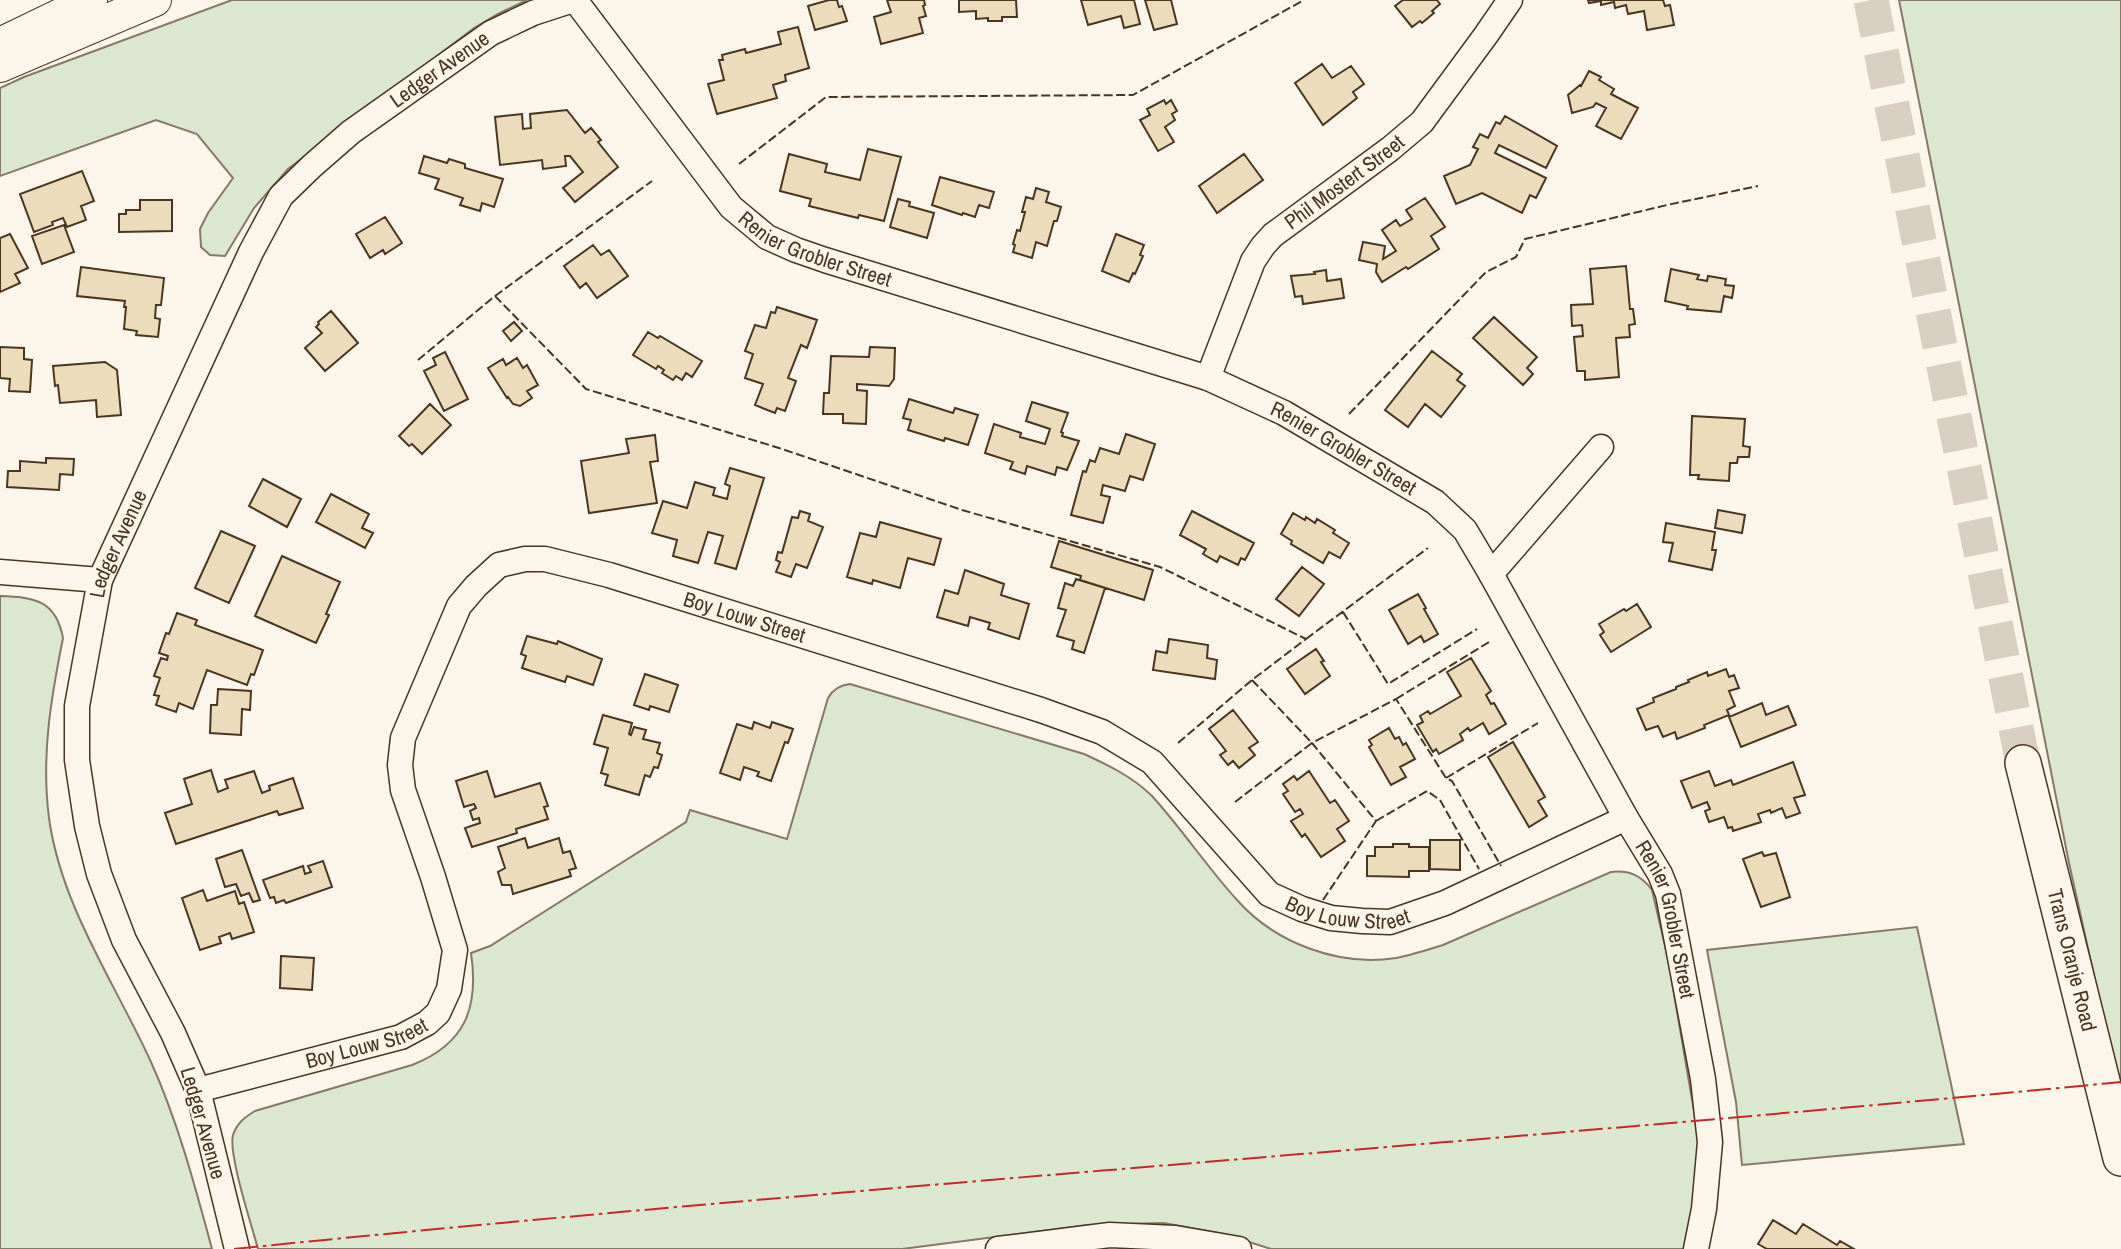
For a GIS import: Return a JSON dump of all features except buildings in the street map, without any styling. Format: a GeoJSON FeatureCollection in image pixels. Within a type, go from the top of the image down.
{"type":"FeatureCollection","features":[{"type":"Feature","properties":{"kind":"main road","name":"Trans Oranje Road"},"geometry":{"type":"LineString","coordinates":[[2023,763],[2121,1158]]}},
{"type":"Feature","properties":{"kind":"street"},"geometry":{"type":"LineString","coordinates":[[0,44],[91,0]]}},
{"type":"Feature","properties":{"kind":"street"},"geometry":{"type":"LineString","coordinates":[[0,66],[155,0]]}},
{"type":"Feature","properties":{"kind":"street","name":"Renier Grobler Street"},"geometry":{"type":"LineString","coordinates":[[574,0],[731,207],[766,237],[825,260],[1208,378],[1284,413],[1435,502],[1465,530],[1660,874],[1668,894],[1703,1079],[1710,1142],[1704,1209],[1696,1249]]}},
{"type":"Feature","properties":{"kind":"street","name":"Ledger Avenue"},"geometry":{"type":"LineString","coordinates":[[237,1249],[198,1090],[173,1032],[124,940],[99,874],[87,826],[77,760],[77,706],[100,580],[251,251],[281,196],[351,132],[491,33],[533,13],[574,0]]}},
{"type":"Feature","properties":{"kind":"street","name":"Phil Mostert Street"},"geometry":{"type":"LineString","coordinates":[[1208,378],[1253,261],[1262,246],[1422,122],[1510,0]]}},
{"type":"Feature","properties":{"kind":"street"},"geometry":{"type":"LineString","coordinates":[[1491,574],[1601,447]]}},
{"type":"Feature","properties":{"kind":"street","name":"Boy Louw Street"},"geometry":{"type":"LineString","coordinates":[[198,1090],[401,1037],[427,1023],[438,1013],[449,989],[454,950],[433,877],[403,790],[400,765],[403,738],[459,606],[499,565],[525,559],[545,559],[609,575],[1041,710],[1102,732],[1152,762],[1269,894],[1331,918],[1390,922],[1445,903],[1626,818]]}},
{"type":"Feature","properties":{"kind":"street"},"geometry":{"type":"LineString","coordinates":[[0,572],[100,580]]}},
{"type":"Feature","properties":{"kind":"street"},"geometry":{"type":"LineString","coordinates":[[998,1249],[1110,1235],[1174,1238],[1239,1249]]}},
{"type":"Feature","properties":{"kind":"green space"},"geometry":{"type":"Polygon","coordinates":[[[232,0],[527,0],[474,28],[288,169],[254,208],[225,256],[210,255],[201,247],[200,229],[233,178],[197,134],[156,120],[0,176],[0,88],[232,0]]]}},
{"type":"Feature","properties":{"kind":"green space"},"geometry":{"type":"Polygon","coordinates":[[[1899,0],[2121,0],[2121,1085],[2069,863],[1899,0]]]}},
{"type":"Feature","properties":{"kind":"green space"},"geometry":{"type":"Polygon","coordinates":[[[0,596],[42,603],[49,608],[60,625],[63,638],[51,705],[46,772],[49,818],[55,851],[77,913],[161,1085],[185,1154],[212,1249],[0,1249],[0,596]]]}},
{"type":"Feature","properties":{"kind":"green space"},"geometry":{"type":"Polygon","coordinates":[[[850,684],[1084,754],[1120,772],[1152,796],[1252,915],[1289,940],[1331,955],[1374,960],[1408,955],[1443,945],[1611,872],[1629,873],[1639,877],[1652,890],[1668,959],[1699,1150],[1694,1204],[1684,1249],[1271,1249],[1224,1234],[1164,1223],[1088,1225],[902,1249],[258,1249],[241,1190],[232,1144],[233,1135],[242,1121],[255,1111],[412,1065],[445,1046],[457,1035],[470,1007],[473,990],[471,953],[490,946],[686,822],[690,810],[787,839],[828,698],[837,688],[850,684]]]}},
{"type":"Feature","properties":{"kind":"green space"},"geometry":{"type":"Polygon","coordinates":[[[1917,927],[1964,1144],[1742,1165],[1736,1102],[1707,950],[1917,927]]]}},
{"type":"Feature","properties":{"kind":"tunnel"},"geometry":{"type":"LineString","coordinates":[[1871,0],[2023,763]]}},
{"type":"Feature","properties":{"kind":"fence"},"geometry":{"type":"LineString","coordinates":[[739,164],[826,97],[1133,95],[1304,0]]}},
{"type":"Feature","properties":{"kind":"fence"},"geometry":{"type":"LineString","coordinates":[[495,296],[652,181]]}},
{"type":"Feature","properties":{"kind":"fence"},"geometry":{"type":"LineString","coordinates":[[1349,414],[1486,272],[1516,257],[1525,239],[1758,186]]}},
{"type":"Feature","properties":{"kind":"fence"},"geometry":{"type":"LineString","coordinates":[[418,360],[495,296],[586,389],[779,448],[962,510],[1160,567],[1306,639],[1252,680],[1178,743]]}},
{"type":"Feature","properties":{"kind":"fence"},"geometry":{"type":"LineString","coordinates":[[1306,639],[1428,548]]}},
{"type":"Feature","properties":{"kind":"fence"},"geometry":{"type":"LineString","coordinates":[[1343,612],[1388,684],[1477,629]]}},
{"type":"Feature","properties":{"kind":"fence"},"geometry":{"type":"LineString","coordinates":[[1396,699],[1489,642]]}},
{"type":"Feature","properties":{"kind":"fence"},"geometry":{"type":"LineString","coordinates":[[1235,802],[1312,743],[1252,680]]}},
{"type":"Feature","properties":{"kind":"fence"},"geometry":{"type":"LineString","coordinates":[[1323,900],[1376,821],[1312,743],[1396,699],[1446,778],[1452,781],[1501,866]]}},
{"type":"Feature","properties":{"kind":"fence"},"geometry":{"type":"LineString","coordinates":[[1446,778],[1538,723]]}},
{"type":"Feature","properties":{"kind":"fence"},"geometry":{"type":"LineString","coordinates":[[1376,821],[1427,791],[1440,800],[1479,869]]}},
{"type":"Feature","properties":{"kind":"power"},"geometry":{"type":"LineString","coordinates":[[234,1249],[705,1204],[1649,1125],[2121,1082]]}}]}
